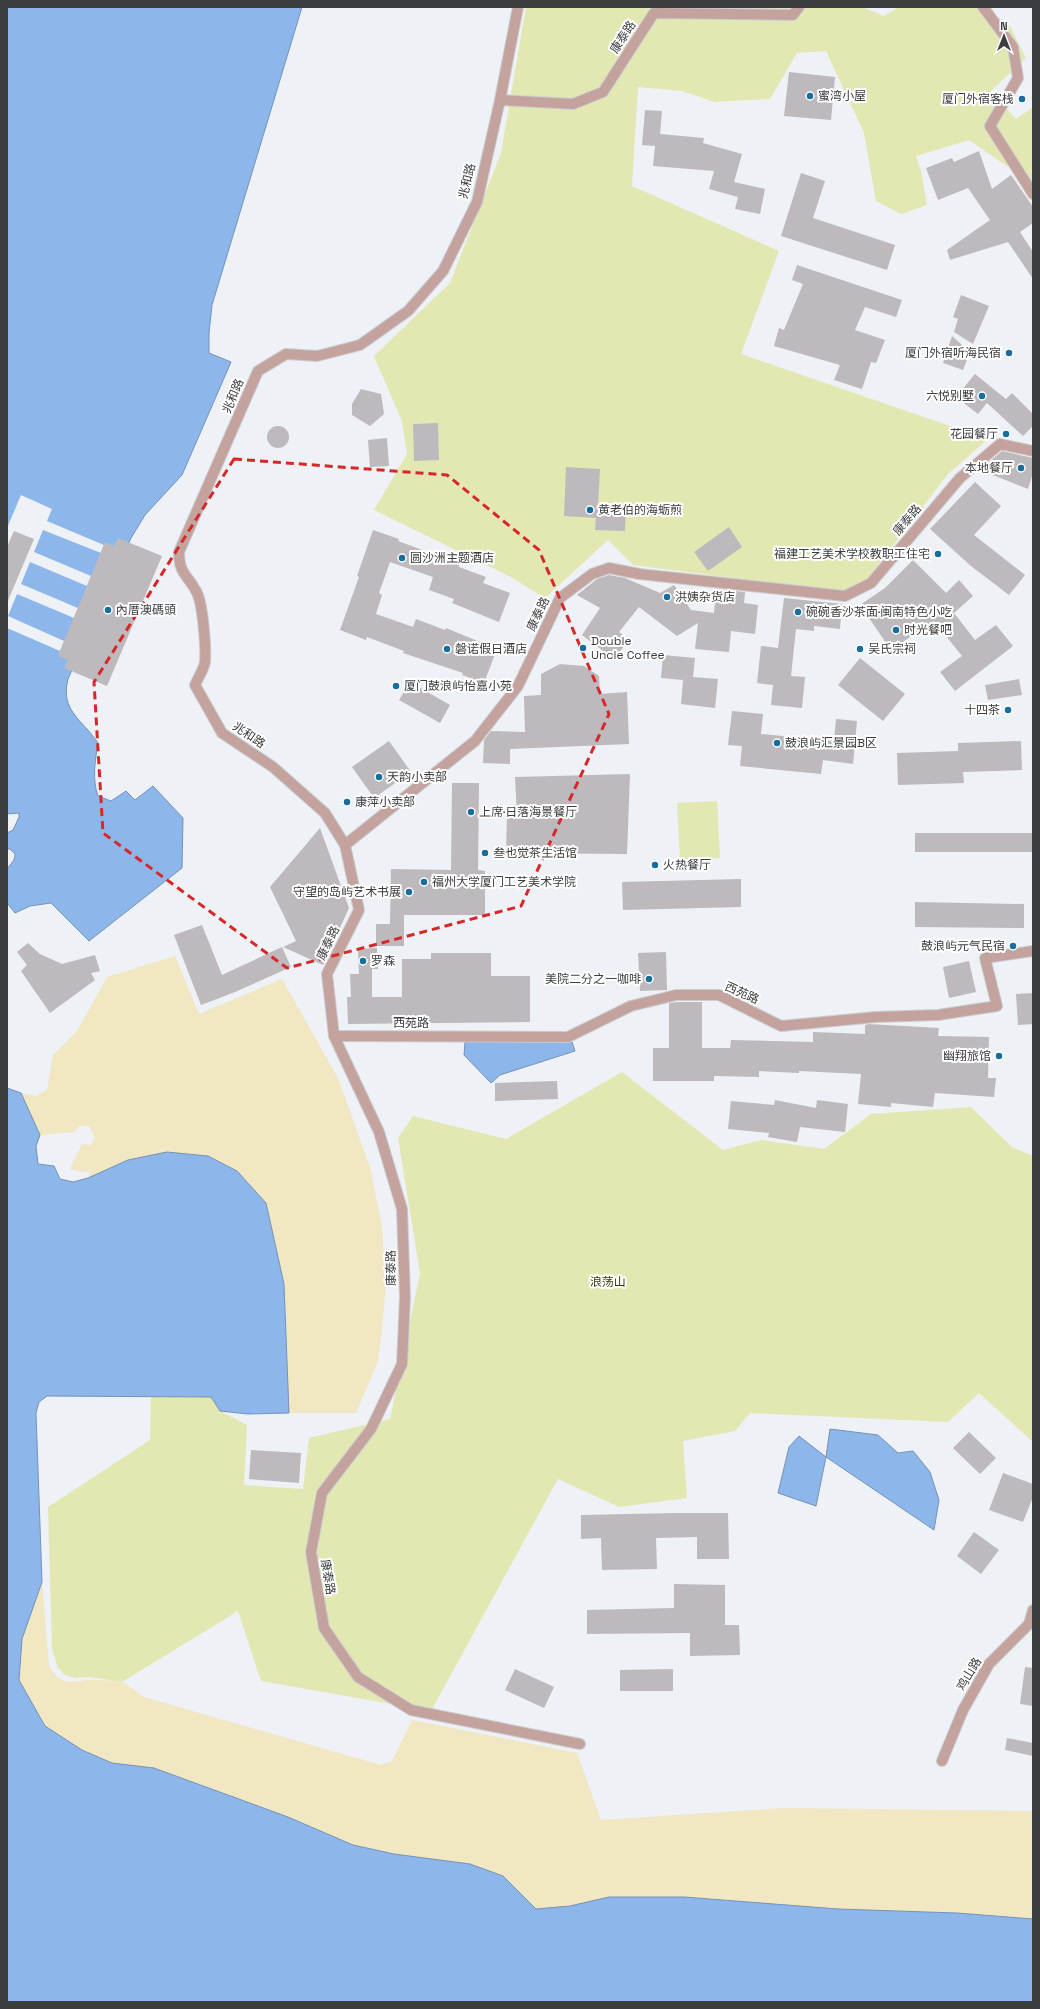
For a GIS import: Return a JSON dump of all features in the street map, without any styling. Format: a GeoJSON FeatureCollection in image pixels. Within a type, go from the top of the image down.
{"type":"FeatureCollection","features":[{"type":"Feature","properties":{"kind":"street","name":"兆和路"},"geometry":{"type":"LineString","coordinates":[[345,845],[325,813],[273,767],[222,733],[195,685],[205,663],[204,630],[197,592],[184,575],[179,562],[179,552],[258,371],[286,354],[317,356],[360,344],[408,311],[443,271],[477,202],[500,100],[518,7]]}},
{"type":"Feature","properties":{"kind":"street","name":"康泰路"},"geometry":{"type":"LineString","coordinates":[[500,100],[573,104],[603,92],[654,13],[793,14],[799,7]]}},
{"type":"Feature","properties":{"kind":"street"},"geometry":{"type":"LineString","coordinates":[[983,7],[1012,47],[1018,78],[990,126],[1033,194]]}},
{"type":"Feature","properties":{"kind":"street","name":"康泰路"},"geometry":{"type":"LineString","coordinates":[[580,1744],[411,1710],[358,1677],[324,1628],[311,1552],[322,1493],[371,1429],[402,1364],[405,1297],[402,1209],[379,1132],[334,1036],[327,974],[359,910],[345,845],[475,741],[518,686],[560,598],[592,574],[609,568],[639,574],[845,596],[871,583],[960,478],[1000,444],[1033,451]]}},
{"type":"Feature","properties":{"kind":"street","name":"西苑路"},"geometry":{"type":"LineString","coordinates":[[334,1036],[568,1037],[631,1006],[676,994],[719,995],[781,1026],[876,1017],[938,1015],[997,1006],[985,958],[1033,951]]}},
{"type":"Feature","properties":{"kind":"street","name":"鸡山路"},"geometry":{"type":"LineString","coordinates":[[942,1761],[963,1710],[989,1664],[1029,1624],[1033,1610]]}},
{"type":"Feature","properties":{"kind":"highlighted area"},"geometry":{"type":"Polygon","coordinates":[[[234,459],[447,475],[539,550],[609,714],[521,906],[287,968],[103,833],[94,682],[234,459]]]}},
{"type":"Feature","properties":{"kind":"green space"},"geometry":{"type":"Polygon","coordinates":[[[526,7],[862,7],[884,16],[899,7],[981,7],[1010,26],[1026,58],[991,91],[1016,119],[1033,107],[1033,180],[1030,182],[969,140],[916,156],[921,171],[927,205],[901,214],[876,201],[864,133],[826,51],[797,53],[770,99],[715,102],[682,91],[638,87],[632,186],[779,251],[741,354],[988,439],[948,474],[864,583],[840,592],[633,565],[608,540],[545,598],[509,576],[374,510],[407,454],[402,421],[374,356],[450,283],[501,153],[526,7]]]}},
{"type":"Feature","properties":{"kind":"green space"},"geometry":{"type":"Polygon","coordinates":[[[717,801],[720,858],[680,860],[677,803],[717,801]]]}},
{"type":"Feature","properties":{"kind":"green space","name":"浪荡山"},"geometry":{"type":"Polygon","coordinates":[[[622,1072],[723,1150],[761,1140],[824,1149],[871,1114],[971,1107],[1012,1147],[1033,1156],[1033,1442],[979,1393],[948,1422],[750,1413],[735,1431],[683,1441],[687,1498],[619,1507],[558,1479],[431,1711],[261,1681],[238,1611],[122,1682],[90,1677],[76,1678],[65,1675],[58,1668],[52,1649],[48,1507],[150,1440],[151,1397],[211,1397],[220,1411],[247,1425],[244,1485],[303,1489],[309,1438],[390,1419],[420,1273],[398,1138],[413,1116],[506,1139],[622,1072]]]}},
{"type":"Feature","properties":{"kind":"sand"},"geometry":{"type":"Polygon","coordinates":[[[175,956],[199,1014],[282,979],[338,1078],[370,1167],[382,1226],[386,1283],[378,1361],[356,1413],[289,1413],[284,1284],[266,1203],[128,1160],[88,1178],[90,1171],[81,1172],[70,1169],[82,1144],[91,1145],[95,1138],[89,1126],[79,1126],[75,1132],[40,1135],[21,1093],[36,1096],[47,1090],[53,1055],[77,1031],[107,977],[175,956]]]}},
{"type":"Feature","properties":{"kind":"sand"},"geometry":{"type":"Polygon","coordinates":[[[42,1582],[49,1666],[62,1680],[71,1682],[89,1680],[116,1681],[129,1686],[144,1697],[381,1765],[392,1761],[412,1720],[577,1753],[601,1820],[783,1808],[1033,1811],[1033,1919],[957,1913],[838,1909],[684,1897],[536,1909],[503,1876],[353,1845],[288,1817],[154,1768],[112,1763],[82,1750],[45,1726],[19,1680],[22,1639],[42,1582]]]}},
{"type":"Feature","properties":{"kind":"water"},"geometry":{"type":"Polygon","coordinates":[[[7,7],[302,7],[212,305],[209,333],[209,353],[231,362],[182,475],[145,515],[131,538],[68,679],[66,690],[70,707],[98,743],[95,763],[95,783],[98,796],[111,801],[126,791],[135,800],[153,786],[183,818],[182,868],[89,941],[51,903],[30,906],[15,913],[7,903],[7,869],[14,860],[15,854],[10,849],[7,849],[7,833],[13,830],[19,817],[19,813],[7,814],[7,7]]]}},
{"type":"Feature","properties":{"kind":"water"},"geometry":{"type":"Polygon","coordinates":[[[465,1042],[572,1042],[575,1051],[500,1075],[491,1083],[464,1055],[465,1042]]]}},
{"type":"Feature","properties":{"kind":"water"},"geometry":{"type":"Polygon","coordinates":[[[7,1088],[21,1093],[40,1135],[36,1146],[38,1164],[54,1166],[60,1179],[73,1182],[88,1178],[128,1160],[167,1152],[208,1156],[237,1171],[266,1203],[284,1284],[289,1413],[248,1414],[220,1411],[211,1397],[47,1396],[39,1402],[36,1413],[42,1582],[22,1639],[19,1680],[45,1726],[82,1750],[112,1763],[154,1768],[288,1817],[353,1845],[394,1854],[470,1864],[503,1876],[536,1909],[570,1906],[609,1897],[684,1897],[838,1909],[957,1913],[1033,1919],[1033,2002],[7,2002],[7,1088]]]}},
{"type":"Feature","properties":{"kind":"water"},"geometry":{"type":"Polygon","coordinates":[[[830,1429],[878,1435],[898,1453],[913,1451],[930,1472],[939,1500],[934,1530],[826,1457],[830,1429]]]}},
{"type":"Feature","properties":{"kind":"water"},"geometry":{"type":"Polygon","coordinates":[[[799,1436],[826,1457],[816,1506],[778,1493],[789,1447],[799,1436]]]}},
{"type":"Feature","properties":{"kind":"pier"},"geometry":{"type":"Polygon","coordinates":[[[21,495],[52,509],[47,521],[104,545],[101,553],[43,530],[34,552],[91,576],[87,586],[30,562],[21,584],[78,608],[74,618],[17,594],[8,616],[64,641],[60,651],[7,628],[7,528],[21,495]]]}},
{"type":"Feature","properties":{"kind":"building","name":"蜜湾小屋"},"geometry":{"type":"Polygon","coordinates":[[[789,72],[835,77],[831,120],[784,116],[789,72]]]}},
{"type":"Feature","properties":{"kind":"building"},"geometry":{"type":"Polygon","coordinates":[[[645,110],[662,111],[660,134],[704,138],[703,143],[742,154],[734,182],[765,189],[760,214],[735,209],[738,197],[709,189],[714,171],[653,166],[655,146],[642,145],[645,110]]]}},
{"type":"Feature","properties":{"kind":"building"},"geometry":{"type":"Polygon","coordinates":[[[979,151],[992,189],[1011,175],[1033,207],[1033,223],[1020,232],[1033,252],[1033,279],[1008,242],[950,260],[947,250],[990,220],[968,188],[938,200],[926,168],[952,158],[954,162],[979,151]]]}},
{"type":"Feature","properties":{"kind":"building"},"geometry":{"type":"Polygon","coordinates":[[[801,173],[825,181],[813,218],[895,245],[887,270],[781,236],[801,173]]]}},
{"type":"Feature","properties":{"kind":"building"},"geometry":{"type":"Polygon","coordinates":[[[797,265],[902,300],[896,317],[865,307],[855,330],[885,340],[876,363],[871,362],[862,389],[834,380],[840,365],[774,346],[779,328],[784,330],[803,284],[792,280],[797,265]]]}},
{"type":"Feature","properties":{"kind":"building"},"geometry":{"type":"Polygon","coordinates":[[[961,295],[989,306],[973,344],[954,332],[958,319],[953,317],[961,295]]]}},
{"type":"Feature","properties":{"kind":"building"},"geometry":{"type":"Polygon","coordinates":[[[952,336],[970,352],[963,370],[943,363],[952,336]]]}},
{"type":"Feature","properties":{"kind":"building"},"geometry":{"type":"Polygon","coordinates":[[[975,374],[1006,399],[1012,393],[1033,414],[1033,426],[1023,436],[987,403],[978,414],[956,397],[975,374]]]}},
{"type":"Feature","properties":{"kind":"building"},"geometry":{"type":"Polygon","coordinates":[[[361,389],[381,394],[384,414],[370,426],[352,415],[352,404],[361,389]]]}},
{"type":"Feature","properties":{"kind":"building"},"geometry":{"type":"Polygon","coordinates":[[[438,423],[439,460],[414,461],[413,424],[438,423]]]}},
{"type":"Feature","properties":{"kind":"building"},"geometry":{"type":"Polygon","coordinates":[[[278,426],[286,429],[289,437],[286,445],[278,448],[270,445],[267,437],[270,429],[278,426]]]}},
{"type":"Feature","properties":{"kind":"building"},"geometry":{"type":"Polygon","coordinates":[[[387,438],[389,466],[370,467],[368,440],[387,438]]]}},
{"type":"Feature","properties":{"kind":"building"},"geometry":{"type":"Polygon","coordinates":[[[1002,451],[1033,458],[1033,473],[1028,489],[980,470],[1002,451]]]}},
{"type":"Feature","properties":{"kind":"building"},"geometry":{"type":"Polygon","coordinates":[[[566,467],[600,469],[598,507],[626,509],[625,531],[595,530],[596,518],[564,516],[566,467]]]}},
{"type":"Feature","properties":{"kind":"building"},"geometry":{"type":"Polygon","coordinates":[[[975,482],[1001,506],[974,535],[1025,575],[1009,595],[971,566],[930,529],[975,482]]]}},
{"type":"Feature","properties":{"kind":"building"},"geometry":{"type":"Polygon","coordinates":[[[729,527],[742,547],[708,571],[694,552],[729,527]]]}},
{"type":"Feature","properties":{"kind":"building"},"geometry":{"type":"Polygon","coordinates":[[[373,530],[460,564],[459,567],[486,577],[483,583],[510,593],[499,622],[452,603],[454,599],[429,590],[433,577],[390,562],[379,593],[382,595],[376,614],[413,627],[416,619],[445,630],[446,628],[497,649],[484,683],[462,675],[463,673],[403,653],[404,651],[367,637],[366,640],[340,630],[359,577],[357,576],[373,530]]]}},
{"type":"Feature","properties":{"kind":"building"},"geometry":{"type":"Polygon","coordinates":[[[14,531],[34,539],[7,603],[7,547],[14,531]]]}},
{"type":"Feature","properties":{"kind":"building","name":"內厝澳碼頭"},"geometry":{"type":"Polygon","coordinates":[[[118,538],[162,556],[107,686],[64,668],[68,660],[58,656],[105,542],[114,546],[118,538]]]}},
{"type":"Feature","properties":{"kind":"building"},"geometry":{"type":"Polygon","coordinates":[[[913,560],[946,593],[959,580],[973,596],[954,613],[975,640],[996,625],[1013,646],[955,691],[940,672],[962,656],[934,621],[891,650],[860,605],[885,588],[913,560]]]}},
{"type":"Feature","properties":{"kind":"building"},"geometry":{"type":"Polygon","coordinates":[[[609,575],[625,578],[660,593],[674,585],[691,610],[714,613],[716,589],[745,592],[744,603],[758,605],[755,634],[731,631],[729,652],[695,649],[698,623],[677,636],[639,607],[619,632],[629,640],[614,659],[582,635],[600,608],[577,595],[597,579],[609,575]]]}},
{"type":"Feature","properties":{"kind":"building"},"geometry":{"type":"Polygon","coordinates":[[[784,598],[842,604],[840,629],[814,626],[814,631],[796,629],[791,676],[805,677],[802,708],[771,705],[773,685],[757,683],[761,646],[778,648],[784,598]]]}},
{"type":"Feature","properties":{"kind":"building"},"geometry":{"type":"Polygon","coordinates":[[[663,655],[695,658],[693,677],[718,679],[715,708],[681,704],[683,680],[661,678],[663,655]]]}},
{"type":"Feature","properties":{"kind":"building"},"geometry":{"type":"Polygon","coordinates":[[[860,658],[905,694],[883,721],[838,685],[860,658]]]}},
{"type":"Feature","properties":{"kind":"building"},"geometry":{"type":"Polygon","coordinates":[[[560,664],[584,666],[599,676],[600,694],[627,692],[629,744],[510,749],[510,764],[483,763],[484,740],[491,731],[525,732],[524,696],[541,695],[541,674],[560,664]]]}},
{"type":"Feature","properties":{"kind":"building"},"geometry":{"type":"Polygon","coordinates":[[[1019,679],[1022,695],[988,700],[985,685],[1019,679]]]}},
{"type":"Feature","properties":{"kind":"building"},"geometry":{"type":"Polygon","coordinates":[[[410,682],[450,705],[440,723],[399,700],[410,682]]]}},
{"type":"Feature","properties":{"kind":"building","name":"鼓浪屿汇景园B区"},"geometry":{"type":"Polygon","coordinates":[[[732,711],[763,714],[761,734],[834,741],[836,719],[857,721],[853,764],[823,760],[821,774],[740,766],[742,746],[728,745],[732,711]]]}},
{"type":"Feature","properties":{"kind":"building"},"geometry":{"type":"Polygon","coordinates":[[[389,741],[411,772],[374,798],[352,767],[389,741]]]}},
{"type":"Feature","properties":{"kind":"building"},"geometry":{"type":"Polygon","coordinates":[[[1021,741],[1022,770],[963,772],[964,783],[898,785],[897,753],[958,751],[958,743],[1021,741]]]}},
{"type":"Feature","properties":{"kind":"building"},"geometry":{"type":"Polygon","coordinates":[[[630,774],[627,854],[506,853],[507,815],[517,816],[515,777],[630,774]]]}},
{"type":"Feature","properties":{"kind":"building"},"geometry":{"type":"Polygon","coordinates":[[[452,783],[479,783],[478,870],[485,871],[485,915],[404,915],[404,946],[376,946],[376,924],[390,924],[391,869],[451,870],[452,783]]]}},
{"type":"Feature","properties":{"kind":"building"},"geometry":{"type":"Polygon","coordinates":[[[320,828],[349,908],[323,965],[283,947],[296,941],[270,887],[320,828]]]}},
{"type":"Feature","properties":{"kind":"building"},"geometry":{"type":"Polygon","coordinates":[[[915,833],[1033,833],[1033,852],[915,852],[915,833]]]}},
{"type":"Feature","properties":{"kind":"building"},"geometry":{"type":"Polygon","coordinates":[[[741,879],[741,907],[623,910],[622,882],[741,879]]]}},
{"type":"Feature","properties":{"kind":"building"},"geometry":{"type":"Polygon","coordinates":[[[915,902],[1024,904],[1024,928],[915,927],[915,902]]]}},
{"type":"Feature","properties":{"kind":"building"},"geometry":{"type":"Polygon","coordinates":[[[202,925],[222,975],[282,947],[291,967],[235,992],[201,1005],[174,935],[202,925]]]}},
{"type":"Feature","properties":{"kind":"building"},"geometry":{"type":"Polygon","coordinates":[[[28,943],[40,954],[62,964],[95,955],[100,971],[91,973],[95,980],[50,1013],[21,971],[27,965],[17,952],[28,943]]]}},
{"type":"Feature","properties":{"kind":"building"},"geometry":{"type":"Polygon","coordinates":[[[377,948],[378,969],[372,969],[372,997],[402,997],[402,959],[431,959],[431,953],[491,953],[491,976],[530,976],[530,1022],[348,1024],[347,997],[351,997],[350,974],[359,974],[358,949],[377,948]]]}},
{"type":"Feature","properties":{"kind":"building"},"geometry":{"type":"Polygon","coordinates":[[[666,952],[667,990],[640,991],[638,953],[666,952]]]}},
{"type":"Feature","properties":{"kind":"building"},"geometry":{"type":"Polygon","coordinates":[[[969,961],[976,992],[949,998],[943,967],[969,961]]]}},
{"type":"Feature","properties":{"kind":"building"},"geometry":{"type":"Polygon","coordinates":[[[1033,993],[1033,1024],[1018,1025],[1016,994],[1033,993]]]}},
{"type":"Feature","properties":{"kind":"building"},"geometry":{"type":"Polygon","coordinates":[[[702,1002],[702,1048],[730,1048],[731,1040],[813,1042],[813,1032],[865,1034],[865,1025],[869,1024],[939,1028],[938,1036],[989,1037],[988,1078],[996,1078],[994,1097],[935,1093],[933,1107],[891,1103],[891,1107],[858,1104],[861,1074],[799,1071],[799,1073],[759,1071],[759,1077],[714,1076],[714,1081],[653,1081],[653,1048],[669,1048],[669,1003],[702,1002]]]}},
{"type":"Feature","properties":{"kind":"building"},"geometry":{"type":"Polygon","coordinates":[[[557,1081],[558,1099],[495,1101],[495,1083],[557,1081]]]}},
{"type":"Feature","properties":{"kind":"building"},"geometry":{"type":"Polygon","coordinates":[[[775,1100],[816,1108],[817,1100],[848,1104],[845,1132],[800,1127],[797,1142],[768,1137],[769,1133],[728,1129],[731,1101],[774,1105],[775,1100]]]}},
{"type":"Feature","properties":{"kind":"building"},"geometry":{"type":"Polygon","coordinates":[[[969,1432],[996,1458],[980,1474],[953,1448],[969,1432]]]}},
{"type":"Feature","properties":{"kind":"building"},"geometry":{"type":"Polygon","coordinates":[[[251,1450],[301,1453],[299,1483],[249,1479],[251,1450]]]}},
{"type":"Feature","properties":{"kind":"building"},"geometry":{"type":"Polygon","coordinates":[[[1003,1473],[1033,1484],[1033,1497],[1023,1522],[989,1510],[1003,1473]]]}},
{"type":"Feature","properties":{"kind":"building"},"geometry":{"type":"Polygon","coordinates":[[[728,1513],[729,1559],[697,1559],[697,1537],[656,1538],[657,1569],[602,1570],[601,1538],[581,1539],[581,1515],[728,1513]]]}},
{"type":"Feature","properties":{"kind":"building"},"geometry":{"type":"Polygon","coordinates":[[[974,1532],[999,1550],[981,1574],[957,1556],[974,1532]]]}},
{"type":"Feature","properties":{"kind":"building"},"geometry":{"type":"Polygon","coordinates":[[[674,1584],[725,1585],[725,1625],[739,1625],[740,1655],[690,1656],[690,1633],[587,1634],[587,1610],[674,1608],[674,1584]]]}},
{"type":"Feature","properties":{"kind":"building"},"geometry":{"type":"Polygon","coordinates":[[[1025,1667],[1033,1668],[1033,1706],[1020,1704],[1025,1667]]]}},
{"type":"Feature","properties":{"kind":"building"},"geometry":{"type":"Polygon","coordinates":[[[515,1669],[554,1687],[544,1708],[505,1690],[515,1669]]]}},
{"type":"Feature","properties":{"kind":"building"},"geometry":{"type":"Polygon","coordinates":[[[673,1669],[673,1691],[620,1691],[620,1670],[673,1669]]]}},
{"type":"Feature","properties":{"kind":"building"},"geometry":{"type":"Polygon","coordinates":[[[1007,1738],[1033,1743],[1033,1756],[1005,1750],[1007,1738]]]}},
{"type":"Feature","properties":{"kind":"place","name":"蜜湾小屋"},"geometry":{"type":"Point","coordinates":[810,96]}},
{"type":"Feature","properties":{"kind":"place","name":"厦门外宿客栈"},"geometry":{"type":"Point","coordinates":[1022,99]}},
{"type":"Feature","properties":{"kind":"place","name":"厦门外宿听海民宿"},"geometry":{"type":"Point","coordinates":[1009,353]}},
{"type":"Feature","properties":{"kind":"place","name":"六悦别墅"},"geometry":{"type":"Point","coordinates":[982,396]}},
{"type":"Feature","properties":{"kind":"place","name":"花园餐厅"},"geometry":{"type":"Point","coordinates":[1006,434]}},
{"type":"Feature","properties":{"kind":"place","name":"本地餐厅"},"geometry":{"type":"Point","coordinates":[1021,468]}},
{"type":"Feature","properties":{"kind":"place","name":"黄老伯的海蛎煎"},"geometry":{"type":"Point","coordinates":[590,510]}},
{"type":"Feature","properties":{"kind":"place","name":"福建工艺美术学校教职工住宅"},"geometry":{"type":"Point","coordinates":[938,554]}},
{"type":"Feature","properties":{"kind":"place","name":"圆沙洲主题酒店"},"geometry":{"type":"Point","coordinates":[402,558]}},
{"type":"Feature","properties":{"kind":"place","name":"洪姨杂货店"},"geometry":{"type":"Point","coordinates":[667,597]}},
{"type":"Feature","properties":{"kind":"place","name":"內厝澳碼頭"},"geometry":{"type":"Point","coordinates":[108,610]}},
{"type":"Feature","properties":{"kind":"place","name":"碗碗香沙茶面·闽南特色小吃"},"geometry":{"type":"Point","coordinates":[798,612]}},
{"type":"Feature","properties":{"kind":"place","name":"时光餐吧"},"geometry":{"type":"Point","coordinates":[896,630]}},
{"type":"Feature","properties":{"kind":"place","name":"Double Uncle Coffee"},"geometry":{"type":"Point","coordinates":[583,648]}},
{"type":"Feature","properties":{"kind":"place","name":"磐诺假日酒店"},"geometry":{"type":"Point","coordinates":[447,649]}},
{"type":"Feature","properties":{"kind":"place","name":"吴氏宗祠"},"geometry":{"type":"Point","coordinates":[860,649]}},
{"type":"Feature","properties":{"kind":"place","name":"厦门鼓浪屿怡嘉小苑"},"geometry":{"type":"Point","coordinates":[396,686]}},
{"type":"Feature","properties":{"kind":"place","name":"十四茶"},"geometry":{"type":"Point","coordinates":[1008,710]}},
{"type":"Feature","properties":{"kind":"place","name":"鼓浪屿汇景园B区"},"geometry":{"type":"Point","coordinates":[777,743]}},
{"type":"Feature","properties":{"kind":"place","name":"天韵小卖部"},"geometry":{"type":"Point","coordinates":[379,777]}},
{"type":"Feature","properties":{"kind":"place","name":"康萍小卖部"},"geometry":{"type":"Point","coordinates":[347,802]}},
{"type":"Feature","properties":{"kind":"place","name":"上席·日落海景餐厅"},"geometry":{"type":"Point","coordinates":[471,812]}},
{"type":"Feature","properties":{"kind":"place","name":"叁也觉茶生活馆"},"geometry":{"type":"Point","coordinates":[485,853]}},
{"type":"Feature","properties":{"kind":"place","name":"火热餐厅"},"geometry":{"type":"Point","coordinates":[655,865]}},
{"type":"Feature","properties":{"kind":"place","name":"福州大学厦门工艺美术学院"},"geometry":{"type":"Point","coordinates":[424,882]}},
{"type":"Feature","properties":{"kind":"place","name":"守望的岛屿艺术书展"},"geometry":{"type":"Point","coordinates":[409,892]}},
{"type":"Feature","properties":{"kind":"place","name":"鼓浪屿元气民宿"},"geometry":{"type":"Point","coordinates":[1013,946]}},
{"type":"Feature","properties":{"kind":"place","name":"罗森"},"geometry":{"type":"Point","coordinates":[363,961]}},
{"type":"Feature","properties":{"kind":"place","name":"美院二分之一咖啡"},"geometry":{"type":"Point","coordinates":[649,979]}},
{"type":"Feature","properties":{"kind":"place","name":"幽翔旅馆"},"geometry":{"type":"Point","coordinates":[999,1056]}}]}
